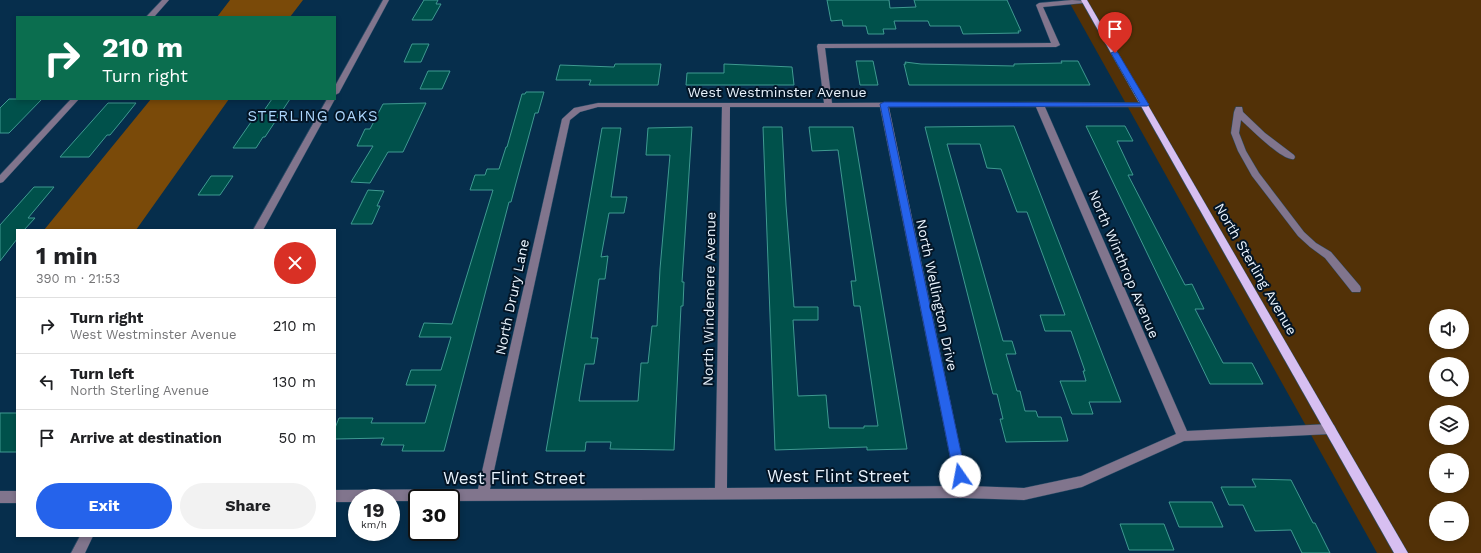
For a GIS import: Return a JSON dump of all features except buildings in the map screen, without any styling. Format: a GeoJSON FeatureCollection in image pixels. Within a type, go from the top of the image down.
{"type":"FeatureCollection","features":[{"type":"Feature","properties":{"kind":"main road","name":"North Sterling Avenue"},"geometry":{"type":"LineString","coordinates":[[1084,1],[1401,553]]}},
{"type":"Feature","properties":{"kind":"street"},"geometry":{"type":"LineString","coordinates":[[151,16],[166,0]]}},
{"type":"Feature","properties":{"kind":"street"},"geometry":{"type":"LineString","coordinates":[[336,91],[386,0]]}},
{"type":"Feature","properties":{"kind":"street"},"geometry":{"type":"LineString","coordinates":[[828,105],[821,46],[1056,45],[1039,5],[1084,1]]}},
{"type":"Feature","properties":{"kind":"street"},"geometry":{"type":"LineString","coordinates":[[0,180],[74,100]]}},
{"type":"Feature","properties":{"kind":"street"},"geometry":{"type":"LineString","coordinates":[[259,229],[330,100]]}},
{"type":"Feature","properties":{"kind":"street","name":"North Wellington Drive"},"geometry":{"type":"LineString","coordinates":[[884,104],[963,492]]}},
{"type":"Feature","properties":{"kind":"street","name":"North Winthrop Avenue"},"geometry":{"type":"LineString","coordinates":[[1039,104],[1183,436]]}},
{"type":"Feature","properties":{"kind":"street","name":"West Westminster Avenue"},"geometry":{"type":"LineString","coordinates":[[577,110],[598,105],[1145,105]]}},
{"type":"Feature","properties":{"kind":"street","name":"North Windemere Avenue"},"geometry":{"type":"LineString","coordinates":[[721,494],[726,105]]}},
{"type":"Feature","properties":{"kind":"street","name":"North Drury Lane"},"geometry":{"type":"LineString","coordinates":[[483,495],[566,119],[577,110]]}},
{"type":"Feature","properties":{"kind":"street"},"geometry":{"type":"LineString","coordinates":[[1291,156],[1262,135],[1238,110],[1235,133],[1242,151],[1255,174],[1301,234],[1313,245],[1328,255],[1356,289]]}},
{"type":"Feature","properties":{"kind":"street","name":"West Flint Street"},"geometry":{"type":"LineString","coordinates":[[336,496],[963,492],[1024,494],[1082,480],[1183,436],[1330,429]]}},
{"type":"Feature","properties":{"kind":"street"},"geometry":{"type":"LineString","coordinates":[[0,497],[16,497]]}},
{"type":"Feature","properties":{"kind":"street"},"geometry":{"type":"LineString","coordinates":[[78,553],[86,537]]}},
{"type":"Feature","properties":{"kind":"shaded area"},"geometry":{"type":"Polygon","coordinates":[[[230,0],[303,0],[291,16],[218,16],[230,0]]]}},
{"type":"Feature","properties":{"kind":"shaded area"},"geometry":{"type":"Polygon","coordinates":[[[1068,0],[1481,0],[1481,553],[1377,553],[1068,0]]]}},
{"type":"Feature","properties":{"kind":"shaded area"},"geometry":{"type":"Polygon","coordinates":[[[150,100],[228,100],[137,229],[45,229],[150,100]]]}},
{"type":"Feature","properties":{"kind":"district","name":"STERLING OAKS"},"geometry":{"type":"Point","coordinates":[313,116]}},
{"type":"Feature","properties":{"kind":"route"},"geometry":{"type":"LineString","coordinates":[[960,476],[884,104],[1145,105],[1115,53]]}}]}
